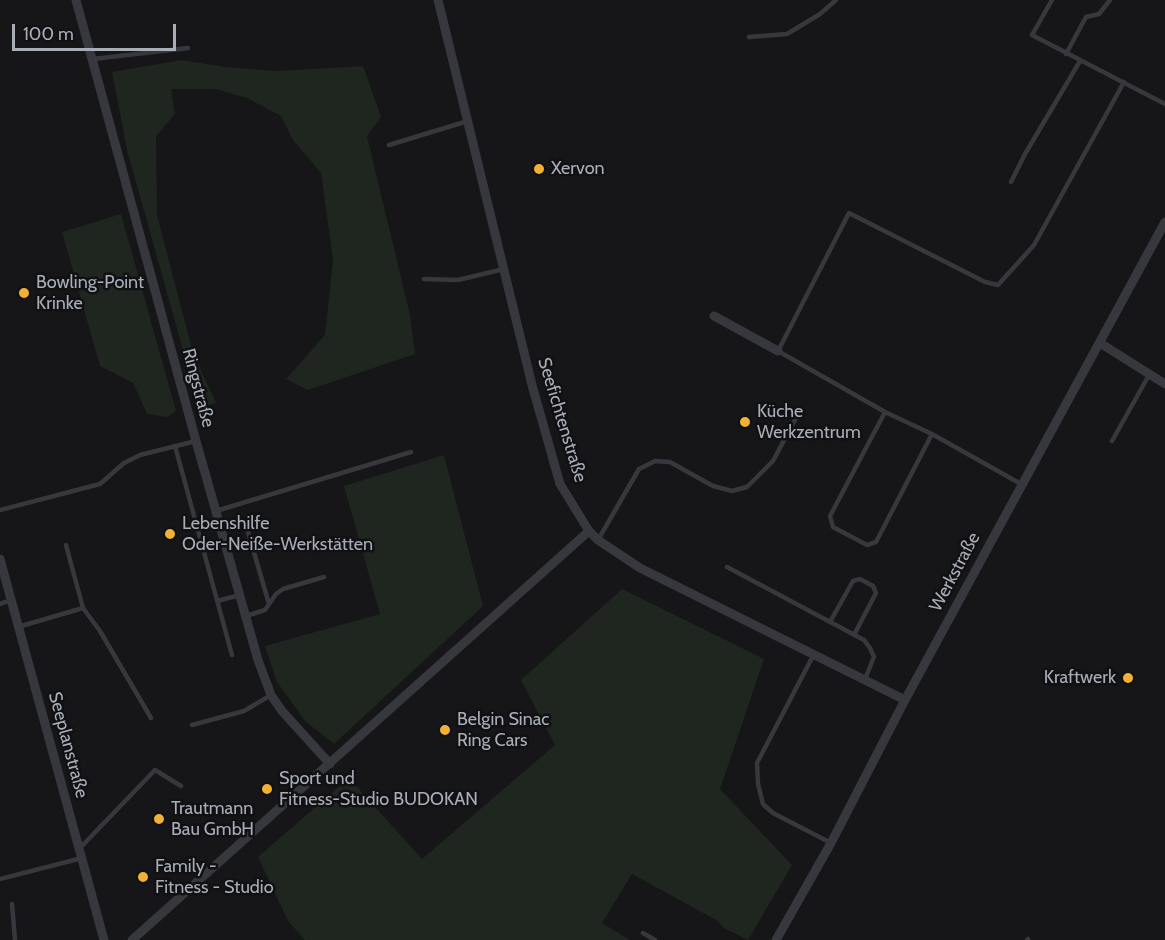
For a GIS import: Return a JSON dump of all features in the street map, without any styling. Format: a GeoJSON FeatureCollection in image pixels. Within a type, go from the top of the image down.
{"type":"FeatureCollection","features":[{"type":"Feature","properties":{"kind":"street","name":"Ringstraße"},"geometry":{"type":"LineString","coordinates":[[76,0],[258,660],[271,695],[282,711],[330,764]]}},
{"type":"Feature","properties":{"kind":"street","name":"Seefichtenstraße"},"geometry":{"type":"LineString","coordinates":[[438,0],[532,385],[560,484],[589,531],[598,540],[640,568],[905,700]]}},
{"type":"Feature","properties":{"kind":"street","name":"Werkstraße"},"geometry":{"type":"LineString","coordinates":[[776,940],[831,843],[1021,484],[1165,222]]}},
{"type":"Feature","properties":{"kind":"street"},"geometry":{"type":"LineString","coordinates":[[714,316],[778,351]]}},
{"type":"Feature","properties":{"kind":"street"},"geometry":{"type":"LineString","coordinates":[[1100,344],[1165,384]]}},
{"type":"Feature","properties":{"kind":"street"},"geometry":{"type":"LineString","coordinates":[[1138,366],[1153,370],[1165,377]]}},
{"type":"Feature","properties":{"kind":"street"},"geometry":{"type":"LineString","coordinates":[[132,940],[589,531]]}},
{"type":"Feature","properties":{"kind":"street","name":"Seeplanstraße"},"geometry":{"type":"LineString","coordinates":[[0,559],[104,940]]}},
{"type":"Feature","properties":{"kind":"lane"},"geometry":{"type":"LineString","coordinates":[[749,37],[788,34],[820,14],[836,0]]}},
{"type":"Feature","properties":{"kind":"lane"},"geometry":{"type":"LineString","coordinates":[[1052,0],[1032,35],[1165,104]]}},
{"type":"Feature","properties":{"kind":"lane"},"geometry":{"type":"LineString","coordinates":[[1066,54],[1086,17],[1099,14],[1110,0]]}},
{"type":"Feature","properties":{"kind":"lane"},"geometry":{"type":"LineString","coordinates":[[93,59],[188,48]]}},
{"type":"Feature","properties":{"kind":"lane"},"geometry":{"type":"LineString","coordinates":[[1011,182],[1080,61]]}},
{"type":"Feature","properties":{"kind":"lane"},"geometry":{"type":"LineString","coordinates":[[1021,484],[932,434],[885,412],[778,351],[849,213],[985,282],[999,285],[1034,245],[1124,82]]}},
{"type":"Feature","properties":{"kind":"lane"},"geometry":{"type":"LineString","coordinates":[[389,145],[468,121]]}},
{"type":"Feature","properties":{"kind":"lane"},"geometry":{"type":"LineString","coordinates":[[424,279],[458,280],[504,270]]}},
{"type":"Feature","properties":{"kind":"lane"},"geometry":{"type":"LineString","coordinates":[[1112,441],[1149,375]]}},
{"type":"Feature","properties":{"kind":"lane"},"geometry":{"type":"LineString","coordinates":[[885,412],[830,516],[833,527],[867,545],[876,542],[932,434]]}},
{"type":"Feature","properties":{"kind":"lane"},"geometry":{"type":"LineString","coordinates":[[598,540],[639,469],[655,461],[670,462],[713,486],[732,491],[747,487],[773,461],[798,414]]}},
{"type":"Feature","properties":{"kind":"lane"},"geometry":{"type":"LineString","coordinates":[[0,510],[100,484],[124,463],[140,455],[196,441]]}},
{"type":"Feature","properties":{"kind":"lane"},"geometry":{"type":"LineString","coordinates":[[176,446],[232,656]]}},
{"type":"Feature","properties":{"kind":"lane"},"geometry":{"type":"LineString","coordinates":[[216,511],[411,452]]}},
{"type":"Feature","properties":{"kind":"lane"},"geometry":{"type":"LineString","coordinates":[[246,525],[268,604]]}},
{"type":"Feature","properties":{"kind":"lane"},"geometry":{"type":"LineString","coordinates":[[66,545],[83,608],[100,632],[151,718]]}},
{"type":"Feature","properties":{"kind":"lane"},"geometry":{"type":"LineString","coordinates":[[727,567],[864,640],[874,657],[865,679]]}},
{"type":"Feature","properties":{"kind":"lane"},"geometry":{"type":"LineString","coordinates":[[246,616],[265,610],[276,594],[283,589],[324,577]]}},
{"type":"Feature","properties":{"kind":"lane"},"geometry":{"type":"LineString","coordinates":[[831,622],[853,581],[860,579],[873,586],[876,593],[854,635]]}},
{"type":"Feature","properties":{"kind":"lane"},"geometry":{"type":"LineString","coordinates":[[217,601],[240,595]]}},
{"type":"Feature","properties":{"kind":"lane"},"geometry":{"type":"LineString","coordinates":[[0,604],[11,600]]}},
{"type":"Feature","properties":{"kind":"lane"},"geometry":{"type":"LineString","coordinates":[[18,627],[83,608]]}},
{"type":"Feature","properties":{"kind":"lane"},"geometry":{"type":"LineString","coordinates":[[814,654],[757,763],[758,784],[763,804],[773,813],[831,843]]}},
{"type":"Feature","properties":{"kind":"lane"},"geometry":{"type":"LineString","coordinates":[[192,725],[244,711],[271,695]]}},
{"type":"Feature","properties":{"kind":"lane"},"geometry":{"type":"LineString","coordinates":[[0,879],[80,853],[155,770],[181,786]]}},
{"type":"Feature","properties":{"kind":"lane"},"geometry":{"type":"LineString","coordinates":[[12,904],[15,940]]}},
{"type":"Feature","properties":{"kind":"lane"},"geometry":{"type":"LineString","coordinates":[[643,933],[655,940]]}},
{"type":"Feature","properties":{"kind":"shaded area"},"geometry":{"type":"Polygon","coordinates":[[[181,60],[225,67],[276,71],[363,66],[381,117],[367,136],[410,315],[415,354],[308,390],[286,379],[325,335],[333,260],[321,173],[293,140],[281,116],[247,98],[215,89],[171,89],[175,114],[156,136],[157,215],[193,353],[216,403],[199,407],[127,150],[112,72],[181,60]]]}},
{"type":"Feature","properties":{"kind":"shaded area"},"geometry":{"type":"Polygon","coordinates":[[[121,214],[176,411],[167,417],[147,414],[133,383],[100,366],[62,232],[121,214]]]}},
{"type":"Feature","properties":{"kind":"shaded area"},"geometry":{"type":"Polygon","coordinates":[[[444,455],[483,606],[334,744],[305,721],[277,682],[265,646],[380,614],[344,486],[444,455]]]}},
{"type":"Feature","properties":{"kind":"shaded area"},"geometry":{"type":"Polygon","coordinates":[[[622,589],[764,659],[720,789],[792,865],[748,940],[632,874],[602,923],[630,940],[305,940],[288,921],[258,857],[349,778],[422,859],[555,745],[521,680],[622,589]]]}},
{"type":"Feature","properties":{"kind":"place","name":"Xervon"},"geometry":{"type":"Point","coordinates":[539,169]}},
{"type":"Feature","properties":{"kind":"place","name":"Bowling-Point Krinke"},"geometry":{"type":"Point","coordinates":[24,293]}},
{"type":"Feature","properties":{"kind":"place","name":"Küche Werkzentrum"},"geometry":{"type":"Point","coordinates":[745,422]}},
{"type":"Feature","properties":{"kind":"place","name":"Lebenshilfe Oder-Neiße-Werkstätten"},"geometry":{"type":"Point","coordinates":[170,534]}},
{"type":"Feature","properties":{"kind":"place","name":"Kraftwerk"},"geometry":{"type":"Point","coordinates":[1128,678]}},
{"type":"Feature","properties":{"kind":"place","name":"Belgin Sinac Ring Cars"},"geometry":{"type":"Point","coordinates":[445,730]}},
{"type":"Feature","properties":{"kind":"place","name":"Sport und Fitness-Studio BUDOKAN"},"geometry":{"type":"Point","coordinates":[267,789]}},
{"type":"Feature","properties":{"kind":"place","name":"Trautmann Bau GmbH"},"geometry":{"type":"Point","coordinates":[159,819]}},
{"type":"Feature","properties":{"kind":"place","name":"Family - Fitness - Studio"},"geometry":{"type":"Point","coordinates":[143,877]}}]}
